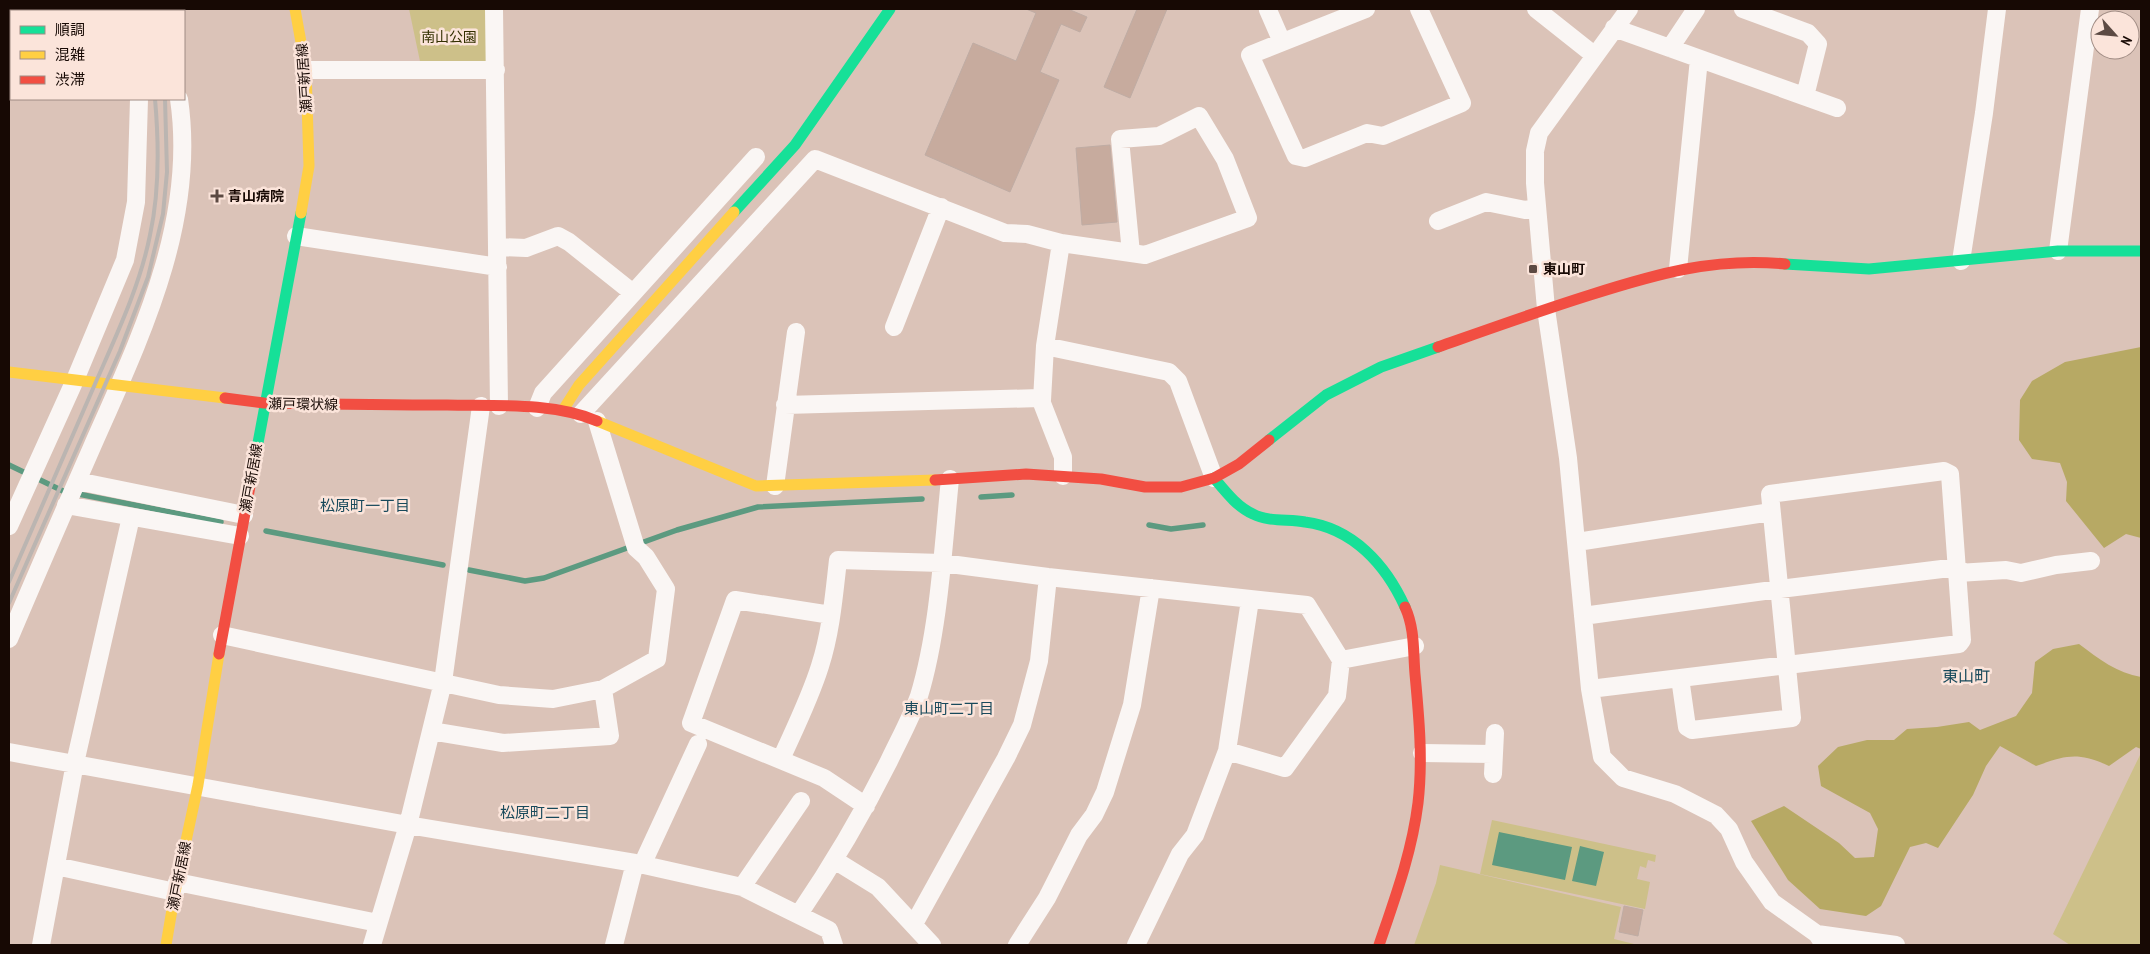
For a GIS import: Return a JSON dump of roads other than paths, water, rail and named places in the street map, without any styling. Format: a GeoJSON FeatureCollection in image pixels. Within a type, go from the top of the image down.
{"type":"FeatureCollection","features":[{"type":"Feature","properties":{"kind":"street","name":"瀬戸新居線"},"geometry":{"type":"LineString","coordinates":[[166,945],[176,887],[198,785],[222,635],[308,166],[306,70],[295,9]]}},
{"type":"Feature","properties":{"kind":"street"},"geometry":{"type":"LineString","coordinates":[[494,9],[499,406]]}},
{"type":"Feature","properties":{"kind":"street"},"geometry":{"type":"LineString","coordinates":[[563,410],[579,385],[795,145],[840,84],[890,9]]}},
{"type":"Feature","properties":{"kind":"street"},"geometry":{"type":"LineString","coordinates":[[1269,9],[1282,42]]}},
{"type":"Feature","properties":{"kind":"street"},"geometry":{"type":"LineString","coordinates":[[1366,9],[1250,55],[1296,156],[1305,158],[1367,134],[1383,136],[1462,103],[1419,9]]}},
{"type":"Feature","properties":{"kind":"street"},"geometry":{"type":"LineString","coordinates":[[1536,9],[1594,55]]}},
{"type":"Feature","properties":{"kind":"street"},"geometry":{"type":"LineString","coordinates":[[1628,9],[1539,133],[1535,151],[1537,208],[1546,309],[1568,458],[1590,689],[1602,758],[1623,778],[1675,794],[1716,815],[1729,829],[1744,862],[1772,902],[1821,940],[1896,945]]}},
{"type":"Feature","properties":{"kind":"street"},"geometry":{"type":"LineString","coordinates":[[1670,48],[1696,9]]}},
{"type":"Feature","properties":{"kind":"street"},"geometry":{"type":"LineString","coordinates":[[1743,9],[1808,33],[1818,44],[1805,96]]}},
{"type":"Feature","properties":{"kind":"street"},"geometry":{"type":"LineString","coordinates":[[1961,261],[1984,112],[1996,9]]}},
{"type":"Feature","properties":{"kind":"street"},"geometry":{"type":"LineString","coordinates":[[2058,251],[2090,9]]}},
{"type":"Feature","properties":{"kind":"street"},"geometry":{"type":"LineString","coordinates":[[1614,28],[1836,108]]}},
{"type":"Feature","properties":{"kind":"street"},"geometry":{"type":"LineString","coordinates":[[1678,269],[1699,59]]}},
{"type":"Feature","properties":{"kind":"street"},"geometry":{"type":"LineString","coordinates":[[306,70],[496,70]]}},
{"type":"Feature","properties":{"kind":"street"},"geometry":{"type":"LineString","coordinates":[[9,526],[75,380],[125,260],[136,202],[139,100]]}},
{"type":"Feature","properties":{"kind":"street"},"geometry":{"type":"LineString","coordinates":[[9,639],[119,384],[161,278],[171,242],[183,160],[179,100]]}},
{"type":"Feature","properties":{"kind":"street"},"geometry":{"type":"LineString","coordinates":[[222,635],[498,695],[553,699],[603,689],[657,659],[666,589],[634,542],[589,418],[812,160],[815,159],[1005,233],[1027,234],[1061,243],[1145,256],[1248,218],[1225,158],[1199,116],[1159,136],[1120,139],[1131,253]]}},
{"type":"Feature","properties":{"kind":"street"},"geometry":{"type":"LineString","coordinates":[[537,408],[542,393],[756,157]]}},
{"type":"Feature","properties":{"kind":"street"},"geometry":{"type":"LineString","coordinates":[[1438,220],[1486,202],[1525,210],[1537,208]]}},
{"type":"Feature","properties":{"kind":"street"},"geometry":{"type":"LineString","coordinates":[[894,327],[941,207]]}},
{"type":"Feature","properties":{"kind":"street"},"geometry":{"type":"LineString","coordinates":[[296,236],[498,267]]}},
{"type":"Feature","properties":{"kind":"street"},"geometry":{"type":"LineString","coordinates":[[498,247],[526,248],[558,236],[569,242],[633,293]]}},
{"type":"Feature","properties":{"kind":"street"},"geometry":{"type":"LineString","coordinates":[[785,405],[1040,398],[1042,400],[1045,346],[1061,243]]}},
{"type":"Feature","properties":{"kind":"street","name":"瀬戸環状線"},"geometry":{"type":"LineString","coordinates":[[9,372],[264,403],[499,406],[563,410],[589,418],[756,486],[950,479],[1026,474],[1101,479],[1145,487],[1180,487],[1214,478],[1239,464],[1326,395],[1381,367],[1546,309],[1678,269],[1716,263],[1756,261],[1818,267],[1869,269],[2058,251],[2141,251]]}},
{"type":"Feature","properties":{"kind":"street"},"geometry":{"type":"LineString","coordinates":[[775,486],[796,332]]}},
{"type":"Feature","properties":{"kind":"street"},"geometry":{"type":"LineString","coordinates":[[1045,346],[1169,372],[1178,381],[1214,478],[1232,499],[1259,517],[1309,522],[1337,530],[1367,550],[1383,568],[1396,589],[1410,621],[1415,646],[1422,753],[1415,822],[1402,877],[1379,945]]}},
{"type":"Feature","properties":{"kind":"street"},"geometry":{"type":"LineString","coordinates":[[1040,398],[1063,457],[1063,476]]}},
{"type":"Feature","properties":{"kind":"street"},"geometry":{"type":"LineString","coordinates":[[372,945],[408,826],[443,682],[481,406]]}},
{"type":"Feature","properties":{"kind":"street"},"geometry":{"type":"LineString","coordinates":[[1590,689],[1680,678],[1788,665],[1959,644],[1962,640],[1950,474],[1944,471],[1770,494],[1788,665],[1792,718],[1692,730],[1687,727],[1680,678]]}},
{"type":"Feature","properties":{"kind":"street"},"geometry":{"type":"LineString","coordinates":[[799,914],[836,861],[866,806],[918,697],[929,652],[942,563],[950,479]]}},
{"type":"Feature","properties":{"kind":"street"},"geometry":{"type":"LineString","coordinates":[[76,484],[244,515]]}},
{"type":"Feature","properties":{"kind":"street"},"geometry":{"type":"LineString","coordinates":[[67,504],[240,536]]}},
{"type":"Feature","properties":{"kind":"street"},"geometry":{"type":"LineString","coordinates":[[1577,542],[1771,512]]}},
{"type":"Feature","properties":{"kind":"street"},"geometry":{"type":"LineString","coordinates":[[41,945],[75,763],[131,517]]}},
{"type":"Feature","properties":{"kind":"street"},"geometry":{"type":"LineString","coordinates":[[781,758],[807,703],[818,673],[831,615],[838,560],[942,563],[1048,577],[1307,605],[1341,660],[1337,696],[1285,768],[1227,751]]}},
{"type":"Feature","properties":{"kind":"street"},"geometry":{"type":"LineString","coordinates":[[1583,616],[1780,589],[1958,570],[2006,570],[2021,573],[2056,565],[2091,561]]}},
{"type":"Feature","properties":{"kind":"street"},"geometry":{"type":"LineString","coordinates":[[914,924],[1006,758],[1022,725],[1039,661],[1048,577]]}},
{"type":"Feature","properties":{"kind":"street"},"geometry":{"type":"LineString","coordinates":[[1018,945],[1047,898],[1079,834],[1094,815],[1105,792],[1132,706],[1151,588]]}},
{"type":"Feature","properties":{"kind":"street"},"geometry":{"type":"LineString","coordinates":[[831,615],[735,600],[691,723],[781,758],[824,778],[866,806]]}},
{"type":"Feature","properties":{"kind":"street"},"geometry":{"type":"LineString","coordinates":[[1136,945],[1180,854],[1195,836],[1227,751],[1250,600]]}},
{"type":"Feature","properties":{"kind":"street"},"geometry":{"type":"LineString","coordinates":[[1341,660],[1415,646]]}},
{"type":"Feature","properties":{"kind":"street"},"geometry":{"type":"LineString","coordinates":[[431,731],[504,743],[610,736],[603,689]]}},
{"type":"Feature","properties":{"kind":"street"},"geometry":{"type":"LineString","coordinates":[[1493,774],[1495,733]]}},
{"type":"Feature","properties":{"kind":"street"},"geometry":{"type":"LineString","coordinates":[[614,945],[639,864],[698,744]]}},
{"type":"Feature","properties":{"kind":"street"},"geometry":{"type":"LineString","coordinates":[[9,752],[198,785],[408,826],[639,864],[742,887],[829,930],[834,945]]}},
{"type":"Feature","properties":{"kind":"street"},"geometry":{"type":"LineString","coordinates":[[1422,753],[1494,754]]}},
{"type":"Feature","properties":{"kind":"street"},"geometry":{"type":"LineString","coordinates":[[742,887],[801,802]]}},
{"type":"Feature","properties":{"kind":"street"},"geometry":{"type":"LineString","coordinates":[[836,861],[878,887],[932,945]]}},
{"type":"Feature","properties":{"kind":"street"},"geometry":{"type":"LineString","coordinates":[[56,866],[378,923]]}},
{"type":"Feature","properties":{"kind":"waterway"},"geometry":{"type":"LineString","coordinates":[[9,465],[63,491],[221,522]]}},
{"type":"Feature","properties":{"kind":"waterway"},"geometry":{"type":"LineString","coordinates":[[981,497],[1012,495]]}},
{"type":"Feature","properties":{"kind":"waterway"},"geometry":{"type":"LineString","coordinates":[[469,570],[525,581],[544,578],[677,530],[758,507],[922,499]]}},
{"type":"Feature","properties":{"kind":"waterway"},"geometry":{"type":"LineString","coordinates":[[1149,525],[1171,529],[1203,525]]}},
{"type":"Feature","properties":{"kind":"waterway"},"geometry":{"type":"LineString","coordinates":[[266,531],[443,565]]}},
{"type":"Feature","properties":{"kind":"railway"},"geometry":{"type":"LineString","coordinates":[[9,582],[119,329],[134,292],[146,254],[156,201],[158,150],[155,100]]}},
{"type":"Feature","properties":{"kind":"railway"},"geometry":{"type":"LineString","coordinates":[[9,603],[120,351],[148,277],[163,214],[167,172],[165,100]]}},
{"type":"Feature","properties":{"kind":"place","name":"青山病院"},"geometry":{"type":"Point","coordinates":[217,196]}},
{"type":"Feature","properties":{"kind":"place","name":"東山町"},"geometry":{"type":"Point","coordinates":[1533,269]}},
{"type":"Feature","properties":{"kind":"district","name":"松原町一丁目"},"geometry":{"type":"Point","coordinates":[365,506]}},
{"type":"Feature","properties":{"kind":"district","name":"東山町"},"geometry":{"type":"Point","coordinates":[1966,676]}},
{"type":"Feature","properties":{"kind":"district","name":"東山町二丁目"},"geometry":{"type":"Point","coordinates":[949,709]}},
{"type":"Feature","properties":{"kind":"district","name":"松原町二丁目"},"geometry":{"type":"Point","coordinates":[545,813]}},
{"type":"Feature","properties":{"kind":"park label","name":"南山公園"},"geometry":{"type":"Point","coordinates":[449,37]}}]}
